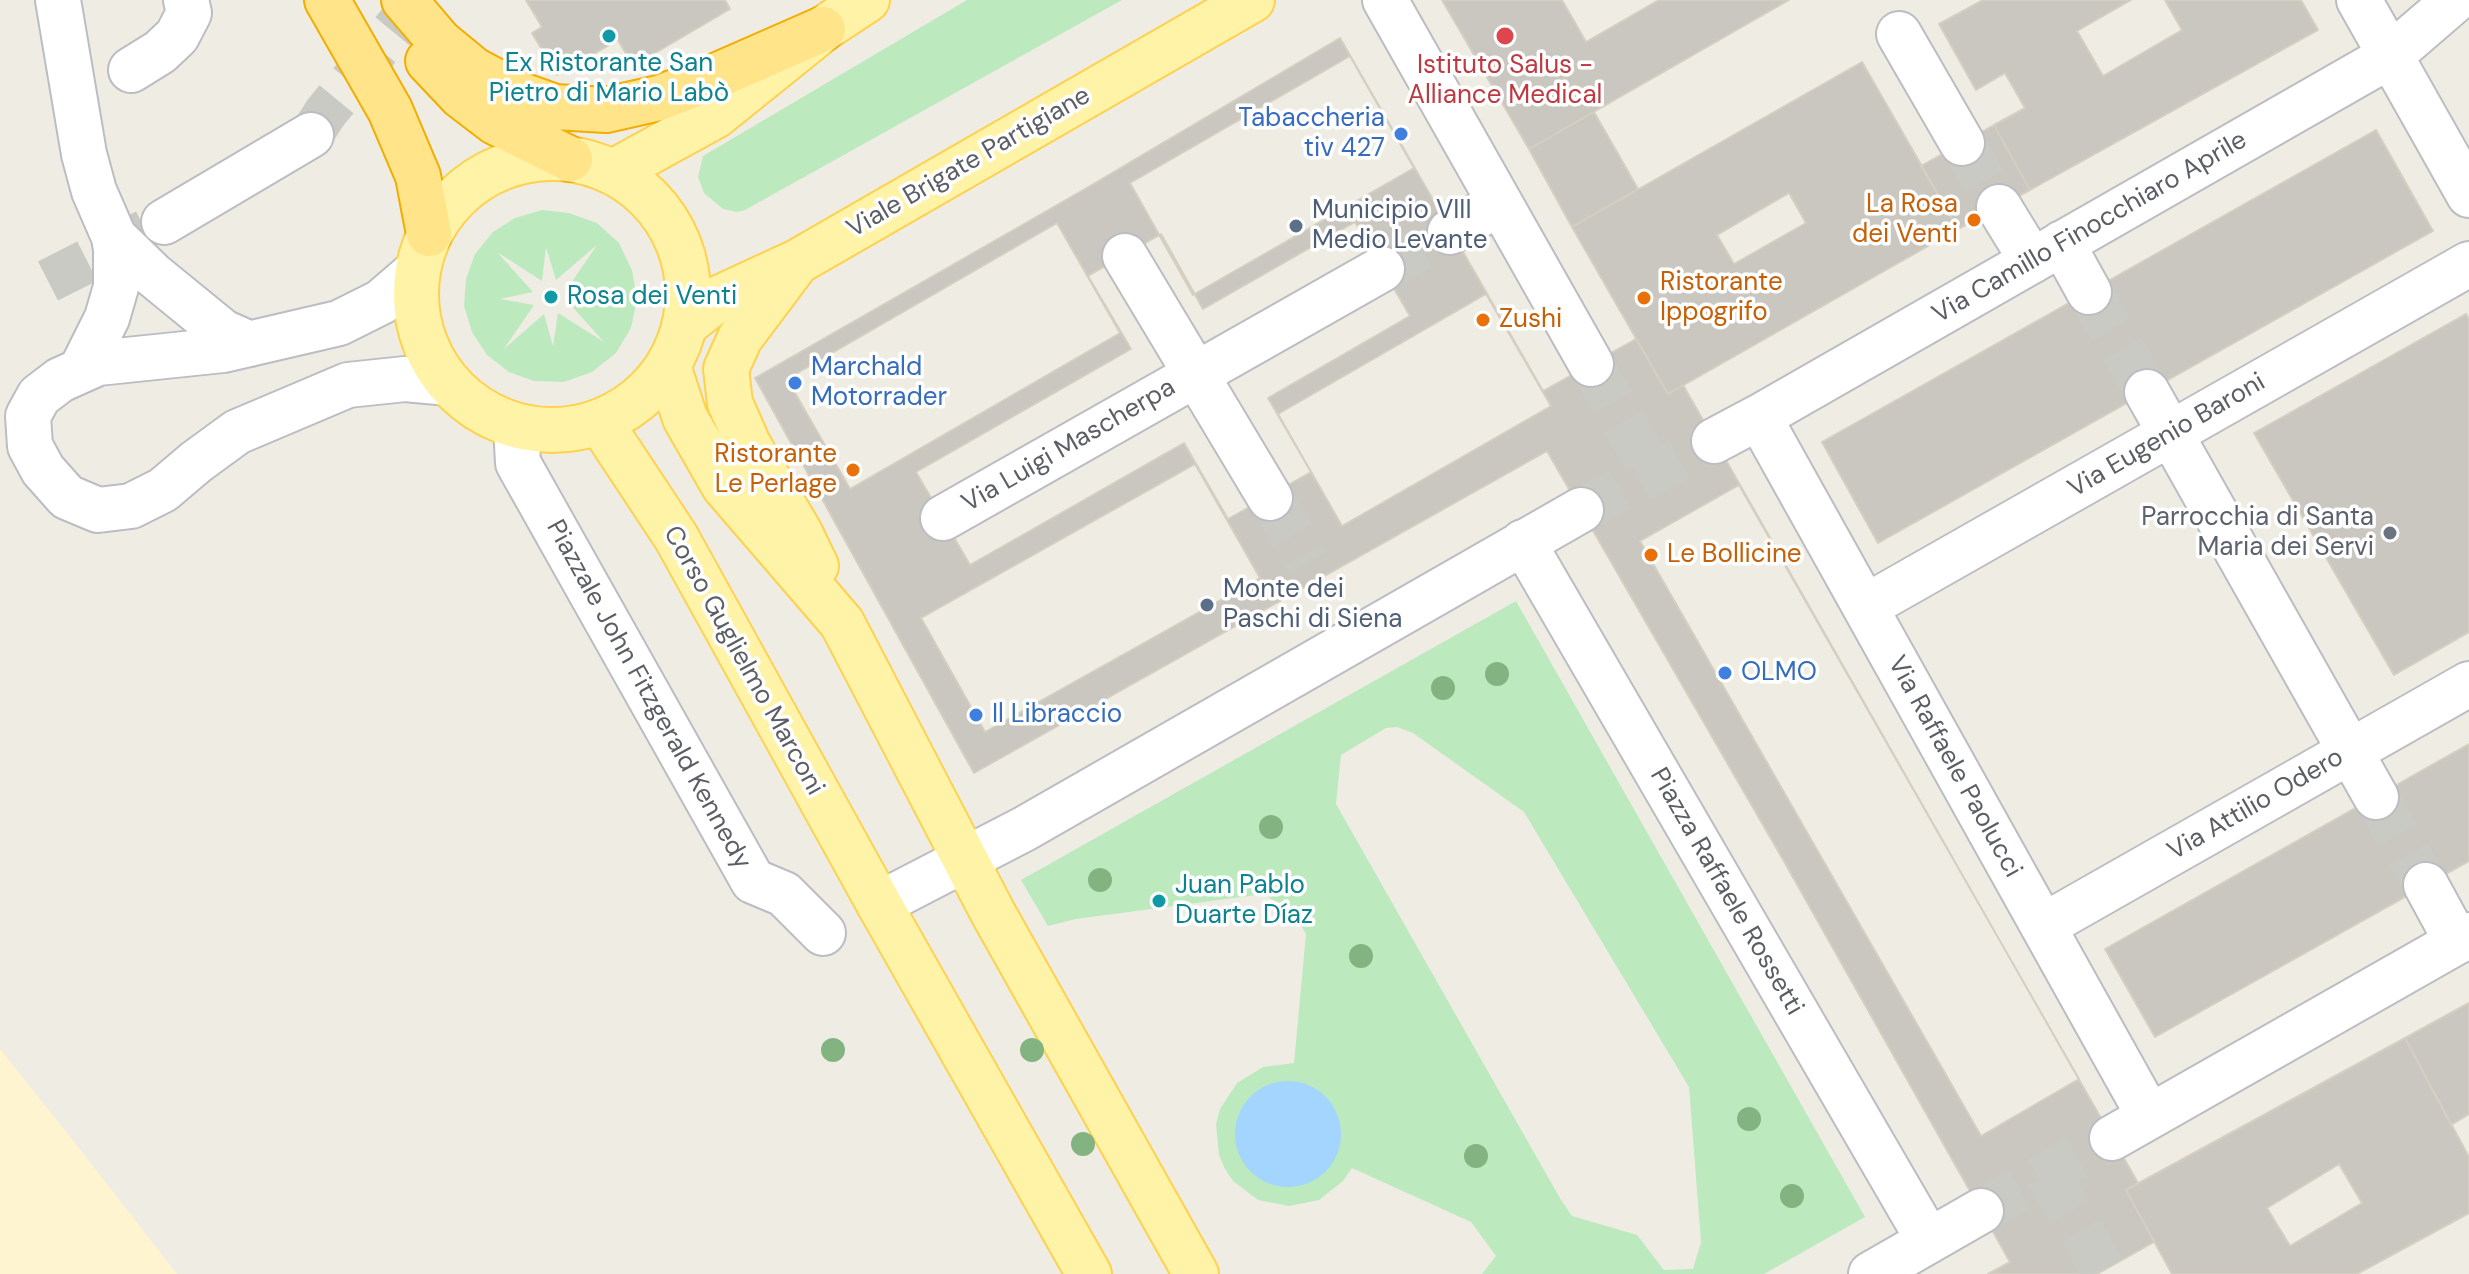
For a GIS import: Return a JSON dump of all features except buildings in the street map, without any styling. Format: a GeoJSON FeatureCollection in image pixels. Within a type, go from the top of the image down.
{"type":"FeatureCollection","features":[{"type":"Feature","properties":{"kind":"highway"},"geometry":{"type":"LineString","coordinates":[[327,0],[395,123],[418,176],[423,252]]}},
{"type":"Feature","properties":{"kind":"highway"},"geometry":{"type":"LineString","coordinates":[[391,0],[432,66],[461,96],[495,122],[570,159]]}},
{"type":"Feature","properties":{"kind":"highway"},"geometry":{"type":"LineString","coordinates":[[404,0],[440,42],[474,70],[521,95],[555,107],[606,110],[659,98],[823,29]]}},
{"type":"Feature","properties":{"kind":"main road"},"geometry":{"type":"LineString","coordinates":[[613,172],[715,116],[823,29],[867,0]]}},
{"type":"Feature","properties":{"kind":"main road","name":"Viale Brigate Partigiane"},"geometry":{"type":"LineString","coordinates":[[686,324],[719,298],[797,262],[1252,0]]}},
{"type":"Feature","properties":{"kind":"main road"},"geometry":{"type":"LineString","coordinates":[[570,159],[613,172],[649,199],[675,236],[688,279],[686,324],[668,366],[639,400],[600,422],[555,431],[516,426],[479,409],[449,383],[428,350],[416,312],[423,252],[452,201],[483,176],[525,160],[570,159]]}},
{"type":"Feature","properties":{"kind":"main road"},"geometry":{"type":"LineString","coordinates":[[797,262],[740,338],[726,369],[730,403],[748,444],[800,533],[842,623],[964,859],[1196,1274]]}},
{"type":"Feature","properties":{"kind":"main road"},"geometry":{"type":"LineString","coordinates":[[668,366],[685,418],[724,486],[842,623]]}},
{"type":"Feature","properties":{"kind":"main road","name":"Corso Guglielmo Marconi"},"geometry":{"type":"LineString","coordinates":[[600,422],[676,537],[1089,1274]]}},
{"type":"Feature","properties":{"kind":"street"},"geometry":{"type":"LineString","coordinates":[[58,0],[84,154],[116,250],[116,287],[107,318],[81,370]]}},
{"type":"Feature","properties":{"kind":"street"},"geometry":{"type":"LineString","coordinates":[[131,70],[160,52],[177,36],[189,13],[186,0]]}},
{"type":"Feature","properties":{"kind":"street"},"geometry":{"type":"LineString","coordinates":[[1385,0],[1591,364]]}},
{"type":"Feature","properties":{"kind":"street"},"geometry":{"type":"LineString","coordinates":[[2359,0],[2469,195]]}},
{"type":"Feature","properties":{"kind":"street","name":"Via Camillo Finocchiaro Aprile"},"geometry":{"type":"LineString","coordinates":[[1714,441],[2390,56],[2455,0]]}},
{"type":"Feature","properties":{"kind":"street"},"geometry":{"type":"LineString","coordinates":[[1899,34],[1962,143]]}},
{"type":"Feature","properties":{"kind":"street"},"geometry":{"type":"LineString","coordinates":[[164,222],[311,135]]}},
{"type":"Feature","properties":{"kind":"street"},"geometry":{"type":"LineString","coordinates":[[1450,232],[1500,203]]}},
{"type":"Feature","properties":{"kind":"street"},"geometry":{"type":"LineString","coordinates":[[1999,207],[2089,292]]}},
{"type":"Feature","properties":{"kind":"street"},"geometry":{"type":"LineString","coordinates":[[114,237],[152,274],[223,332],[250,344]]}},
{"type":"Feature","properties":{"kind":"street"},"geometry":{"type":"LineString","coordinates":[[423,252],[381,302],[339,323],[223,350],[98,363],[20,402],[28,416],[30,446],[43,470],[67,497],[98,510],[131,506],[163,490],[237,432],[348,385],[405,379],[449,383]]}},
{"type":"Feature","properties":{"kind":"street","name":"Via Luigi Mascherpa"},"geometry":{"type":"LineString","coordinates":[[1125,256],[1270,498]]}},
{"type":"Feature","properties":{"kind":"street","name":"Via Eugenio Baroni"},"geometry":{"type":"LineString","coordinates":[[1865,607],[2469,264]]}},
{"type":"Feature","properties":{"kind":"street","name":"Via Luigi Mascherpa"},"geometry":{"type":"LineString","coordinates":[[943,518],[1382,269]]}},
{"type":"Feature","properties":{"kind":"street"},"geometry":{"type":"LineString","coordinates":[[2147,392],[2376,797]]}},
{"type":"Feature","properties":{"kind":"street","name":"Via Raffaele Paolucci"},"geometry":{"type":"LineString","coordinates":[[1759,417],[2149,1116]]}},
{"type":"Feature","properties":{"kind":"street","name":"Piazzale John Fitzgerald Kennedy"},"geometry":{"type":"LineString","coordinates":[[516,426],[518,463],[753,881],[784,894],[823,933]]}},
{"type":"Feature","properties":{"kind":"street"},"geometry":{"type":"LineString","coordinates":[[879,904],[1024,829],[1581,510]]}},
{"type":"Feature","properties":{"kind":"street","name":"Piazza Raffaele Rossetti"},"geometry":{"type":"LineString","coordinates":[[1523,542],[1929,1241]]}},
{"type":"Feature","properties":{"kind":"street","name":"Via Attilio Odero"},"geometry":{"type":"LineString","coordinates":[[2043,926],[2469,684]]}},
{"type":"Feature","properties":{"kind":"street"},"geometry":{"type":"LineString","coordinates":[[2112,1138],[2463,938],[2426,885]]}},
{"type":"Feature","properties":{"kind":"street"},"geometry":{"type":"LineString","coordinates":[[1871,1274],[1981,1211]]}},
{"type":"Feature","properties":{"kind":"green space"},"geometry":{"type":"Polygon","coordinates":[[[967,0],[1122,0],[745,210],[723,209],[704,193],[698,177],[703,156],[967,0]]]}},
{"type":"Feature","properties":{"kind":"green space"},"geometry":{"type":"Polygon","coordinates":[[[542,210],[569,213],[597,223],[619,243],[632,270],[637,299],[631,328],[616,353],[592,372],[564,382],[534,381],[509,372],[487,355],[472,332],[464,306],[466,279],[475,254],[493,232],[515,218],[542,210]],[[597,245],[556,280],[546,247],[542,281],[497,252],[533,292],[500,299],[534,305],[504,349],[544,314],[553,346],[558,313],[604,342],[568,302],[601,295],[567,289],[597,245]]]}},
{"type":"Feature","properties":{"kind":"green space"},"geometry":{"type":"Polygon","coordinates":[[[1516,601],[1865,1217],[1764,1274],[1482,1274],[1496,1256],[1471,1222],[1352,1168],[1343,1181],[1319,1200],[1289,1206],[1258,1200],[1233,1181],[1225,1169],[1219,1155],[1216,1124],[1220,1109],[1237,1083],[1263,1067],[1294,1063],[1306,934],[1294,914],[1264,894],[1076,919],[1048,926],[1021,880],[1516,601]],[[1397,727],[1386,728],[1341,755],[1336,804],[1572,1216],[1637,1235],[1664,1270],[1693,1269],[1701,1242],[1689,1087],[1524,812],[1413,733],[1397,727]]]}},
{"type":"Feature","properties":{"kind":"sand"},"geometry":{"type":"Polygon","coordinates":[[[0,1049],[75,1143],[177,1274],[0,1274],[0,1049]]]}},
{"type":"Feature","properties":{"kind":"water"},"geometry":{"type":"Polygon","coordinates":[[[1288,1081],[1308,1085],[1326,1096],[1337,1114],[1341,1134],[1337,1154],[1326,1172],[1308,1183],[1288,1187],[1268,1183],[1250,1172],[1239,1154],[1235,1134],[1239,1114],[1250,1096],[1268,1085],[1288,1081]]]}},
{"type":"Feature","properties":{"kind":"tunnel"},"geometry":{"type":"LineString","coordinates":[[311,135],[326,112],[418,0]]}},
{"type":"Feature","properties":{"kind":"tunnel"},"geometry":{"type":"LineString","coordinates":[[1962,143],[1999,207]]}},
{"type":"Feature","properties":{"kind":"tunnel"},"geometry":{"type":"LineString","coordinates":[[48,281],[164,222]]}},
{"type":"Feature","properties":{"kind":"tunnel"},"geometry":{"type":"LineString","coordinates":[[1382,269],[1450,232]]}},
{"type":"Feature","properties":{"kind":"tunnel"},"geometry":{"type":"LineString","coordinates":[[2089,292],[2147,392]]}},
{"type":"Feature","properties":{"kind":"tunnel"},"geometry":{"type":"LineString","coordinates":[[1591,364],[1653,474]]}},
{"type":"Feature","properties":{"kind":"tunnel"},"geometry":{"type":"LineString","coordinates":[[1581,510],[1714,441]]}},
{"type":"Feature","properties":{"kind":"tunnel"},"geometry":{"type":"LineString","coordinates":[[1270,498],[1308,562]]}},
{"type":"Feature","properties":{"kind":"tunnel"},"geometry":{"type":"LineString","coordinates":[[2376,797],[2426,885]]}},
{"type":"Feature","properties":{"kind":"tunnel"},"geometry":{"type":"LineString","coordinates":[[1981,1211],[2112,1138]]}},
{"type":"Feature","properties":{"kind":"tunnel"},"geometry":{"type":"LineString","coordinates":[[2047,1174],[2106,1274]]}},
{"type":"Feature","properties":{"kind":"place","name":"Ex Ristorante San Pietro di Mario Labò"},"geometry":{"type":"Point","coordinates":[609,36]}},
{"type":"Feature","properties":{"kind":"place","name":"Istituto Salus - Alliance Medical"},"geometry":{"type":"Point","coordinates":[1505,36]}},
{"type":"Feature","properties":{"kind":"place","name":"Tabaccheria tiv 427"},"geometry":{"type":"Point","coordinates":[1401,134]}},
{"type":"Feature","properties":{"kind":"place","name":"La Rosa dei Venti"},"geometry":{"type":"Point","coordinates":[1974,220]}},
{"type":"Feature","properties":{"kind":"place","name":"Municipio VIII Medio Levante"},"geometry":{"type":"Point","coordinates":[1296,226]}},
{"type":"Feature","properties":{"kind":"place","name":"Rosa dei Venti"},"geometry":{"type":"Point","coordinates":[551,297]}},
{"type":"Feature","properties":{"kind":"place","name":"Ristorante Ippogrifo"},"geometry":{"type":"Point","coordinates":[1644,298]}},
{"type":"Feature","properties":{"kind":"place","name":"Zushi"},"geometry":{"type":"Point","coordinates":[1483,320]}},
{"type":"Feature","properties":{"kind":"place","name":"Marchald Motorrader"},"geometry":{"type":"Point","coordinates":[795,383]}},
{"type":"Feature","properties":{"kind":"place","name":"Ristorante Le Perlage"},"geometry":{"type":"Point","coordinates":[853,470]}},
{"type":"Feature","properties":{"kind":"place","name":"Parrocchia di Santa Maria dei Servi"},"geometry":{"type":"Point","coordinates":[2390,533]}},
{"type":"Feature","properties":{"kind":"place","name":"Le Bollicine"},"geometry":{"type":"Point","coordinates":[1651,555]}},
{"type":"Feature","properties":{"kind":"place","name":"Monte dei Paschi di Siena"},"geometry":{"type":"Point","coordinates":[1207,605]}},
{"type":"Feature","properties":{"kind":"place","name":"OLMO"},"geometry":{"type":"Point","coordinates":[1725,673]}},
{"type":"Feature","properties":{"kind":"place","name":"Il Libraccio"},"geometry":{"type":"Point","coordinates":[976,715]}},
{"type":"Feature","properties":{"kind":"place","name":"Juan Pablo Duarte Díaz"},"geometry":{"type":"Point","coordinates":[1159,901]}}]}
